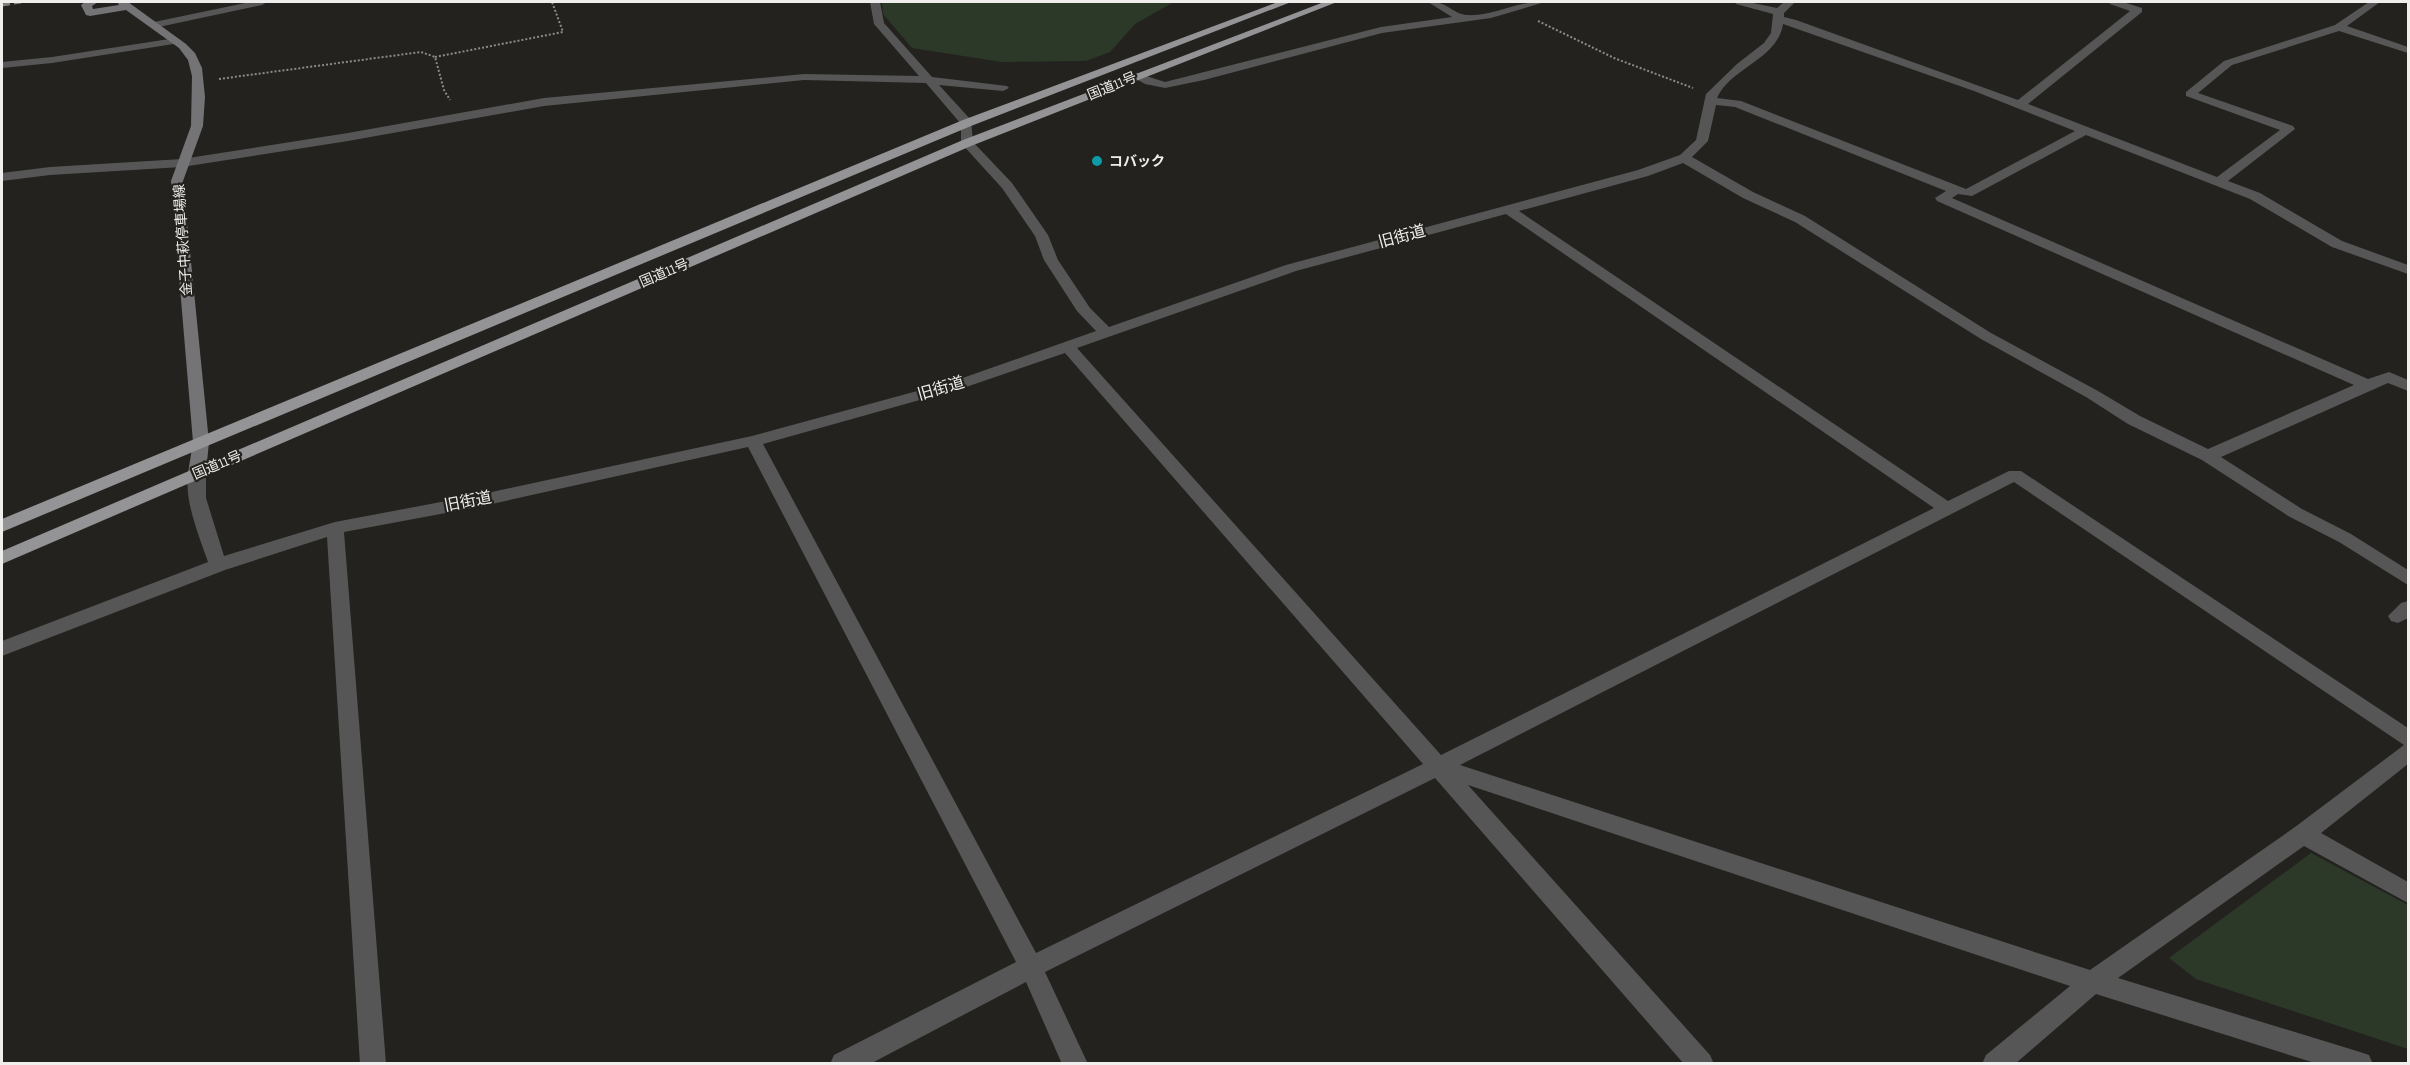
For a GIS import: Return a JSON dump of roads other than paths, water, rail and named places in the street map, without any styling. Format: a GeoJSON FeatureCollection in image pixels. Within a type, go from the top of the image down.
{"type":"FeatureCollection","features":[{"type":"Feature","properties":{"kind":"highway","name":"国道11号"},"geometry":{"type":"LineString","coordinates":[[2,526],[968,123],[1286,2]]}},
{"type":"Feature","properties":{"kind":"highway","name":"国道11号"},"geometry":{"type":"LineString","coordinates":[[2,558],[967,143],[1332,2]]}},
{"type":"Feature","properties":{"kind":"main road","name":"金子中萩停車場線"},"geometry":{"type":"LineString","coordinates":[[93,2],[86,5],[90,13],[125,4],[176,40],[194,59],[200,104],[195,134],[177,181],[201,442],[197,473]]}},
{"type":"Feature","properties":{"kind":"street"},"geometry":{"type":"LineString","coordinates":[[154,25],[262,2]]}},
{"type":"Feature","properties":{"kind":"street"},"geometry":{"type":"LineString","coordinates":[[875,2],[879,24],[928,80],[939,88],[968,123],[967,143],[1007,186],[1041,236],[1051,260],[1084,311],[1106,332]]}},
{"type":"Feature","properties":{"kind":"street"},"geometry":{"type":"LineString","coordinates":[[1433,2],[1462,18]]}},
{"type":"Feature","properties":{"kind":"street"},"geometry":{"type":"LineString","coordinates":[[1137,76],[1149,82],[1165,85],[1200,78],[1381,30],[1516,10],[1540,2]]}},
{"type":"Feature","properties":{"kind":"street"},"geometry":{"type":"LineString","coordinates":[[1740,2],[1759,9],[1783,11],[1792,22],[2020,105],[2255,196],[2337,244],[2409,270]]}},
{"type":"Feature","properties":{"kind":"street"},"geometry":{"type":"LineString","coordinates":[[2020,105],[2138,10],[2114,2]]}},
{"type":"Feature","properties":{"kind":"street"},"geometry":{"type":"LineString","coordinates":[[2219,182],[2289,129],[2190,94],[2229,63],[2339,27],[2375,2]]}},
{"type":"Feature","properties":{"kind":"street"},"geometry":{"type":"LineString","coordinates":[[1711,98],[1741,66],[1768,45],[1776,33],[1783,11]]}},
{"type":"Feature","properties":{"kind":"street"},"geometry":{"type":"LineString","coordinates":[[2339,27],[2409,50]]}},
{"type":"Feature","properties":{"kind":"street"},"geometry":{"type":"LineString","coordinates":[[2,65],[52,60],[176,40]]}},
{"type":"Feature","properties":{"kind":"street"},"geometry":{"type":"LineString","coordinates":[[2,177],[50,171],[182,163],[256,153],[544,102],[804,77],[928,80],[1003,88]]}},
{"type":"Feature","properties":{"kind":"street"},"geometry":{"type":"LineString","coordinates":[[1711,98],[1737,104],[1967,193],[2086,130]]}},
{"type":"Feature","properties":{"kind":"street","name":"旧街道"},"geometry":{"type":"LineString","coordinates":[[2,649],[218,565],[335,528],[478,501],[753,441],[960,384],[1292,268],[1643,173],[1684,158],[1702,141],[1711,98]]}},
{"type":"Feature","properties":{"kind":"street"},"geometry":{"type":"LineString","coordinates":[[1684,158],[1748,195],[1800,219],[1986,336],[2092,394],[2134,420],[2208,456],[2296,513],[2345,538],[2409,579]]}},
{"type":"Feature","properties":{"kind":"street"},"geometry":{"type":"LineString","coordinates":[[1956,190],[1942,198],[2367,385]]}},
{"type":"Feature","properties":{"kind":"street"},"geometry":{"type":"LineString","coordinates":[[1508,209],[1947,509]]}},
{"type":"Feature","properties":{"kind":"street"},"geometry":{"type":"LineString","coordinates":[[1068,347],[1701,1064]]}},
{"type":"Feature","properties":{"kind":"street"},"geometry":{"type":"LineString","coordinates":[[2208,456],[2389,377],[2409,386]]}},
{"type":"Feature","properties":{"kind":"street"},"geometry":{"type":"LineString","coordinates":[[753,441],[1031,967],[1075,1064]]}},
{"type":"Feature","properties":{"kind":"street"},"geometry":{"type":"LineString","coordinates":[[197,473],[197,498],[218,565]]}},
{"type":"Feature","properties":{"kind":"street"},"geometry":{"type":"LineString","coordinates":[[843,1064],[1031,967],[1438,766],[2015,475],[2237,626],[2409,738]]}},
{"type":"Feature","properties":{"kind":"street"},"geometry":{"type":"LineString","coordinates":[[335,528],[373,1064]]}},
{"type":"Feature","properties":{"kind":"street"},"geometry":{"type":"LineString","coordinates":[[1995,1064],[2093,982],[2303,834],[2409,752]]}},
{"type":"Feature","properties":{"kind":"street"},"geometry":{"type":"LineString","coordinates":[[1438,766],[2093,982],[2360,1064]]}},
{"type":"Feature","properties":{"kind":"street"},"geometry":{"type":"LineString","coordinates":[[2303,834],[2409,893]]}},
{"type":"Feature","properties":{"kind":"railway"},"geometry":{"type":"LineString","coordinates":[[2,5],[21,2]]}},
{"type":"Feature","properties":{"kind":"place","name":"コバック"},"geometry":{"type":"Point","coordinates":[1097,161]}}]}
